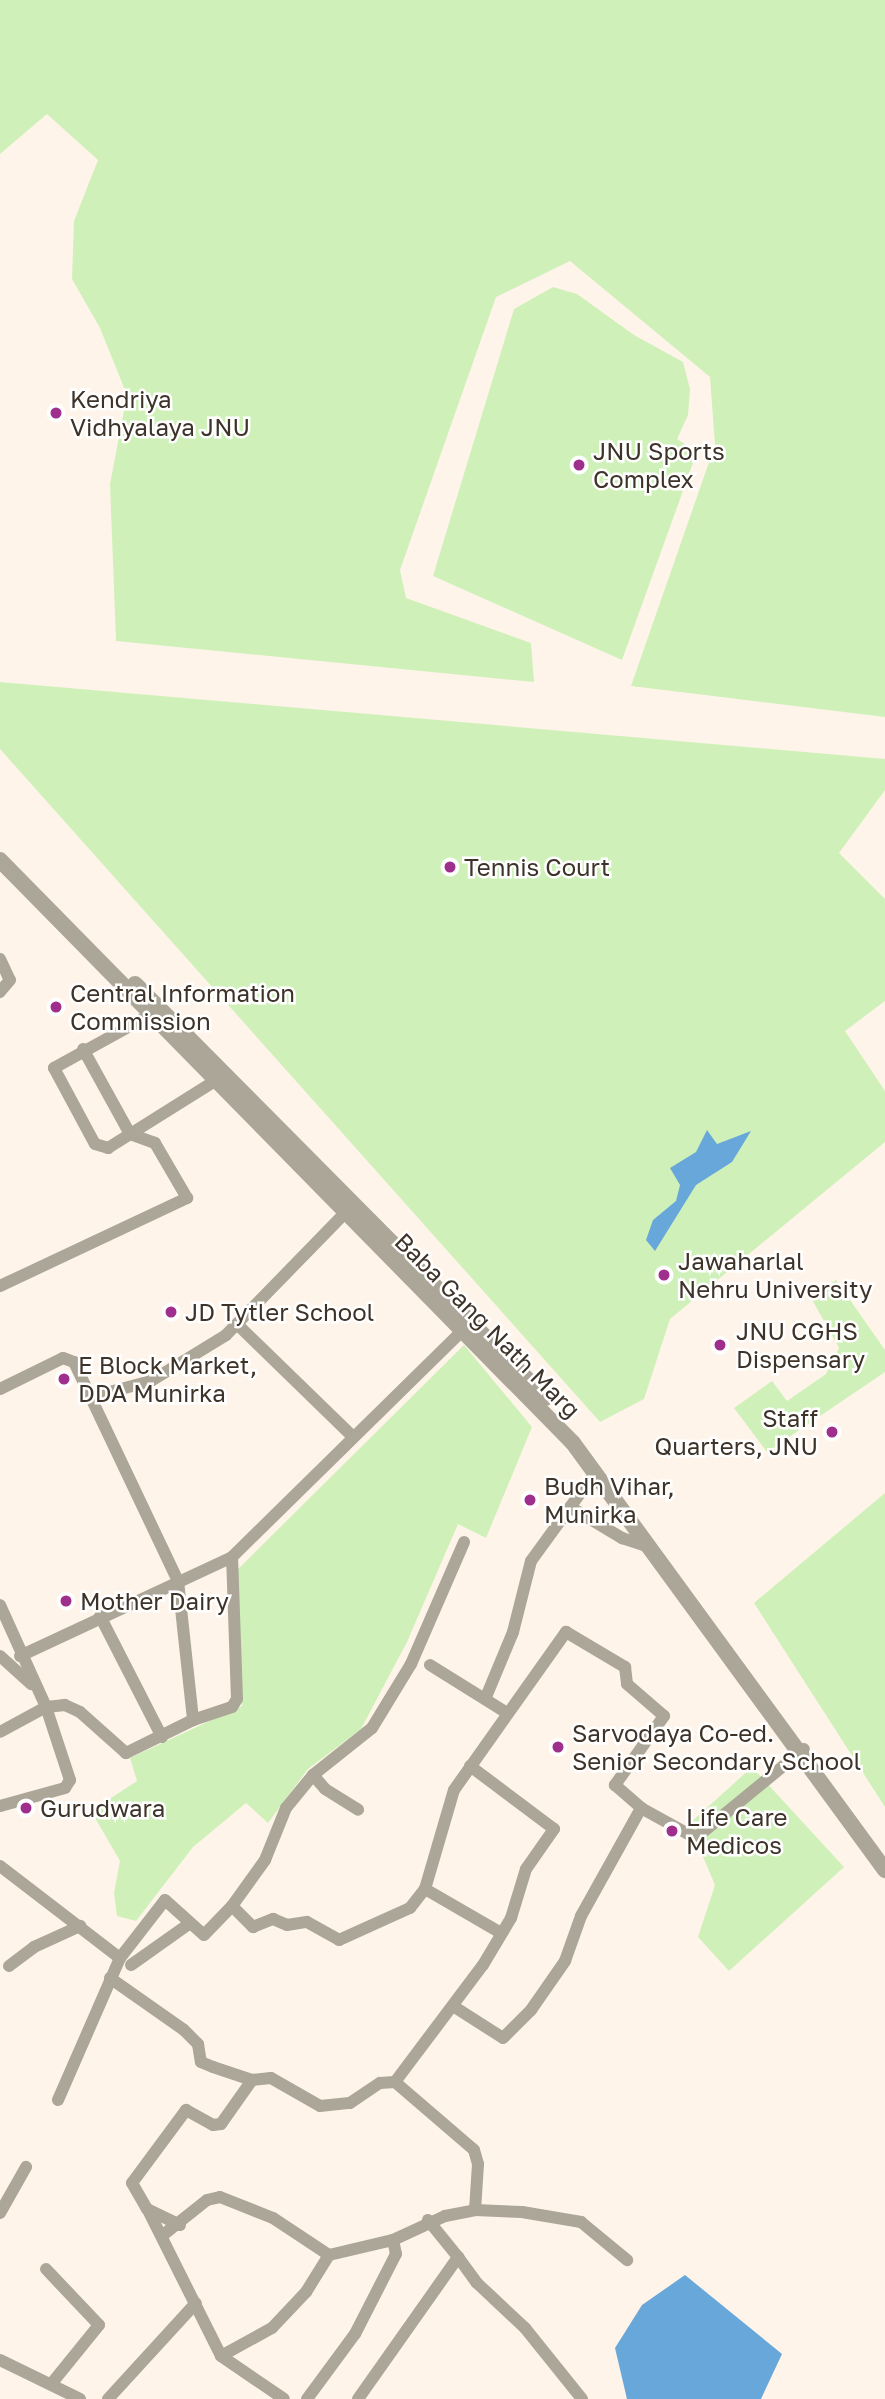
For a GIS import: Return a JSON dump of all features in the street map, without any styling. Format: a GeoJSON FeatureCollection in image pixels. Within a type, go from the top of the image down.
{"type":"FeatureCollection","features":[{"type":"Feature","properties":{"kind":"street","name":"Baba Gang Nath Marg"},"geometry":{"type":"LineString","coordinates":[[0,848],[156,1012],[585,1443],[709,1623],[884,1865]]}},
{"type":"Feature","properties":{"kind":"street","name":"Baba Gang Nath Marg"},"geometry":{"type":"LineString","coordinates":[[3,869],[156,1012],[215,1082],[344,1214],[467,1325],[595,1473],[709,1623]]}},
{"type":"Feature","properties":{"kind":"street"},"geometry":{"type":"LineString","coordinates":[[0,960],[10,980],[0,992]]}},
{"type":"Feature","properties":{"kind":"street"},"geometry":{"type":"LineString","coordinates":[[156,1012],[56,1064],[59,1082],[99,1148],[108,1148],[215,1082]]}},
{"type":"Feature","properties":{"kind":"street"},"geometry":{"type":"LineString","coordinates":[[0,1286],[187,1198],[155,1143],[130,1134],[83,1049]]}},
{"type":"Feature","properties":{"kind":"street"},"geometry":{"type":"LineString","coordinates":[[91,1397],[151,1381],[239,1326],[344,1214]]}},
{"type":"Feature","properties":{"kind":"street"},"geometry":{"type":"LineString","coordinates":[[20,1656],[100,1616],[232,1557],[467,1325]]}},
{"type":"Feature","properties":{"kind":"street"},"geometry":{"type":"LineString","coordinates":[[239,1326],[352,1436]]}},
{"type":"Feature","properties":{"kind":"street"},"geometry":{"type":"LineString","coordinates":[[0,1389],[66,1357],[74,1362],[178,1581],[193,1720]]}},
{"type":"Feature","properties":{"kind":"street"},"geometry":{"type":"LineString","coordinates":[[486,1698],[513,1632],[531,1561],[595,1473]]}},
{"type":"Feature","properties":{"kind":"street"},"geometry":{"type":"LineString","coordinates":[[570,1507],[622,1538],[650,1547]]}},
{"type":"Feature","properties":{"kind":"street"},"geometry":{"type":"LineString","coordinates":[[58,2100],[110,1978],[125,1962],[165,1900],[206,1934],[232,1906],[265,1860],[286,1808],[313,1775],[372,1728],[411,1664],[464,1542]]}},
{"type":"Feature","properties":{"kind":"street"},"geometry":{"type":"LineString","coordinates":[[1,1731],[46,1707],[72,1707],[126,1753],[193,1720],[236,1704],[232,1557]]}},
{"type":"Feature","properties":{"kind":"street"},"geometry":{"type":"LineString","coordinates":[[0,1605],[20,1656],[46,1707],[70,1780],[65,1788],[0,1806]]}},
{"type":"Feature","properties":{"kind":"street"},"geometry":{"type":"LineString","coordinates":[[100,1616],[162,1737]]}},
{"type":"Feature","properties":{"kind":"street"},"geometry":{"type":"LineString","coordinates":[[232,1906],[253,1927],[275,1919],[287,1925],[307,1922],[339,1940],[410,1909],[425,1889],[447,1808],[470,1766],[566,1632],[625,1667],[627,1684],[664,1716],[615,1785],[642,1808],[696,1837],[802,1751]]}},
{"type":"Feature","properties":{"kind":"street"},"geometry":{"type":"LineString","coordinates":[[0,1656],[37,1689]]}},
{"type":"Feature","properties":{"kind":"street"},"geometry":{"type":"LineString","coordinates":[[430,1665],[507,1713]]}},
{"type":"Feature","properties":{"kind":"street"},"geometry":{"type":"LineString","coordinates":[[395,2082],[453,2006],[511,1918],[526,1869],[554,1829],[470,1766]]}},
{"type":"Feature","properties":{"kind":"street"},"geometry":{"type":"LineString","coordinates":[[313,1775],[325,1789],[358,1810]]}},
{"type":"Feature","properties":{"kind":"street"},"geometry":{"type":"LineString","coordinates":[[453,2006],[503,2038],[531,2010],[565,1961],[581,1916],[642,1808]]}},
{"type":"Feature","properties":{"kind":"street"},"geometry":{"type":"LineString","coordinates":[[0,1867],[125,1962]]}},
{"type":"Feature","properties":{"kind":"street"},"geometry":{"type":"LineString","coordinates":[[425,1889],[501,1933]]}},
{"type":"Feature","properties":{"kind":"street"},"geometry":{"type":"LineString","coordinates":[[125,1962],[190,1923]]}},
{"type":"Feature","properties":{"kind":"street"},"geometry":{"type":"LineString","coordinates":[[9,1966],[34,1947],[80,1926]]}},
{"type":"Feature","properties":{"kind":"street"},"geometry":{"type":"LineString","coordinates":[[110,1978],[184,2030],[198,2044],[201,2062],[251,2080],[271,2077],[306,2100],[325,2106],[355,2101],[380,2083],[395,2082],[474,2151],[478,2164],[475,2210]]}},
{"type":"Feature","properties":{"kind":"street"},"geometry":{"type":"LineString","coordinates":[[251,2080],[220,2124],[186,2110],[132,2183],[163,2235],[221,2356],[284,2399]]}},
{"type":"Feature","properties":{"kind":"street"},"geometry":{"type":"LineString","coordinates":[[0,2213],[26,2166]]}},
{"type":"Feature","properties":{"kind":"street"},"geometry":{"type":"LineString","coordinates":[[163,2235],[180,2225],[207,2200],[220,2197],[273,2218],[329,2255]]}},
{"type":"Feature","properties":{"kind":"street"},"geometry":{"type":"LineString","coordinates":[[148,2209],[180,2225]]}},
{"type":"Feature","properties":{"kind":"street"},"geometry":{"type":"LineString","coordinates":[[221,2356],[272,2328],[306,2292],[329,2255],[393,2240],[428,2220],[475,2210],[522,2212],[581,2222],[627,2260]]}},
{"type":"Feature","properties":{"kind":"street"},"geometry":{"type":"LineString","coordinates":[[428,2220],[477,2283],[525,2328],[582,2399]]}},
{"type":"Feature","properties":{"kind":"street"},"geometry":{"type":"LineString","coordinates":[[307,2399],[361,2323],[396,2253],[393,2240]]}},
{"type":"Feature","properties":{"kind":"street"},"geometry":{"type":"LineString","coordinates":[[358,2399],[458,2257]]}},
{"type":"Feature","properties":{"kind":"street"},"geometry":{"type":"LineString","coordinates":[[46,2269],[99,2325],[52,2383]]}},
{"type":"Feature","properties":{"kind":"street"},"geometry":{"type":"LineString","coordinates":[[108,2399],[197,2304]]}},
{"type":"Feature","properties":{"kind":"street"},"geometry":{"type":"LineString","coordinates":[[0,2360],[52,2383],[80,2399]]}},
{"type":"Feature","properties":{"kind":"green space"},"geometry":{"type":"Polygon","coordinates":[[[0,0],[885,0],[885,717],[631,686],[715,445],[710,377],[570,261],[496,297],[400,570],[406,598],[531,643],[534,682],[116,641],[110,484],[127,395],[100,328],[72,279],[74,221],[98,160],[47,114],[0,154],[0,0]]]}},
{"type":"Feature","properties":{"kind":"green space","name":"JNU Sports Complex"},"geometry":{"type":"Polygon","coordinates":[[[553,287],[577,294],[634,335],[683,362],[690,389],[688,415],[677,439],[697,452],[622,660],[433,576],[514,309],[553,287]]]}},
{"type":"Feature","properties":{"kind":"green space"},"geometry":{"type":"Polygon","coordinates":[[[0,682],[885,759],[885,790],[839,853],[885,899],[885,1001],[845,1031],[885,1091],[885,1142],[670,1319],[644,1399],[600,1422],[0,749],[0,682]]]}},
{"type":"Feature","properties":{"kind":"green space"},"geometry":{"type":"Polygon","coordinates":[[[836,1280],[885,1350],[885,1372],[767,1452],[734,1408],[772,1381],[787,1401],[826,1374],[839,1348],[810,1296],[836,1280]]]}},
{"type":"Feature","properties":{"kind":"green space"},"geometry":{"type":"Polygon","coordinates":[[[464,1345],[532,1427],[486,1538],[458,1524],[407,1642],[361,1729],[308,1769],[268,1823],[246,1803],[193,1847],[136,1921],[117,1916],[114,1893],[120,1861],[91,1811],[137,1781],[130,1758],[242,1706],[237,1570],[464,1345]]]}},
{"type":"Feature","properties":{"kind":"green space"},"geometry":{"type":"Polygon","coordinates":[[[885,1493],[885,1807],[754,1603],[885,1493]]]}},
{"type":"Feature","properties":{"kind":"green space"},"geometry":{"type":"Polygon","coordinates":[[[752,1767],[844,1867],[729,1971],[698,1937],[715,1885],[689,1824],[752,1767]]]}},
{"type":"Feature","properties":{"kind":"water"},"geometry":{"type":"Polygon","coordinates":[[[707,1130],[717,1144],[751,1131],[732,1162],[696,1185],[655,1251],[646,1240],[653,1220],[676,1201],[680,1185],[670,1168],[696,1152],[707,1130]]]}},
{"type":"Feature","properties":{"kind":"water"},"geometry":{"type":"Polygon","coordinates":[[[685,2275],[782,2354],[761,2399],[627,2399],[615,2348],[642,2305],[685,2275]]]}},
{"type":"Feature","properties":{"kind":"place","name":"Kendriya Vidhyalaya JNU"},"geometry":{"type":"Point","coordinates":[56,413]}},
{"type":"Feature","properties":{"kind":"place","name":"JNU Sports Complex"},"geometry":{"type":"Point","coordinates":[579,465]}},
{"type":"Feature","properties":{"kind":"place","name":"Tennis Court"},"geometry":{"type":"Point","coordinates":[450,867]}},
{"type":"Feature","properties":{"kind":"place","name":"Central Information Commission"},"geometry":{"type":"Point","coordinates":[56,1007]}},
{"type":"Feature","properties":{"kind":"place","name":"Jawaharlal Nehru University"},"geometry":{"type":"Point","coordinates":[664,1275]}},
{"type":"Feature","properties":{"kind":"place","name":"JD Tytler School"},"geometry":{"type":"Point","coordinates":[171,1312]}},
{"type":"Feature","properties":{"kind":"place","name":"JNU CGHS Dispensary"},"geometry":{"type":"Point","coordinates":[720,1345]}},
{"type":"Feature","properties":{"kind":"place","name":"E Block Market, DDA Munirka"},"geometry":{"type":"Point","coordinates":[64,1379]}},
{"type":"Feature","properties":{"kind":"place","name":"Staff Quarters, JNU"},"geometry":{"type":"Point","coordinates":[832,1432]}},
{"type":"Feature","properties":{"kind":"place","name":"Budh Vihar, Munirka"},"geometry":{"type":"Point","coordinates":[530,1500]}},
{"type":"Feature","properties":{"kind":"place","name":"Mother Dairy"},"geometry":{"type":"Point","coordinates":[66,1601]}},
{"type":"Feature","properties":{"kind":"place","name":"Sarvodaya Co-ed. Senior Secondary School"},"geometry":{"type":"Point","coordinates":[558,1747]}},
{"type":"Feature","properties":{"kind":"place","name":"Gurudwara"},"geometry":{"type":"Point","coordinates":[26,1808]}},
{"type":"Feature","properties":{"kind":"place","name":"Life Care Medicos"},"geometry":{"type":"Point","coordinates":[672,1831]}}]}
